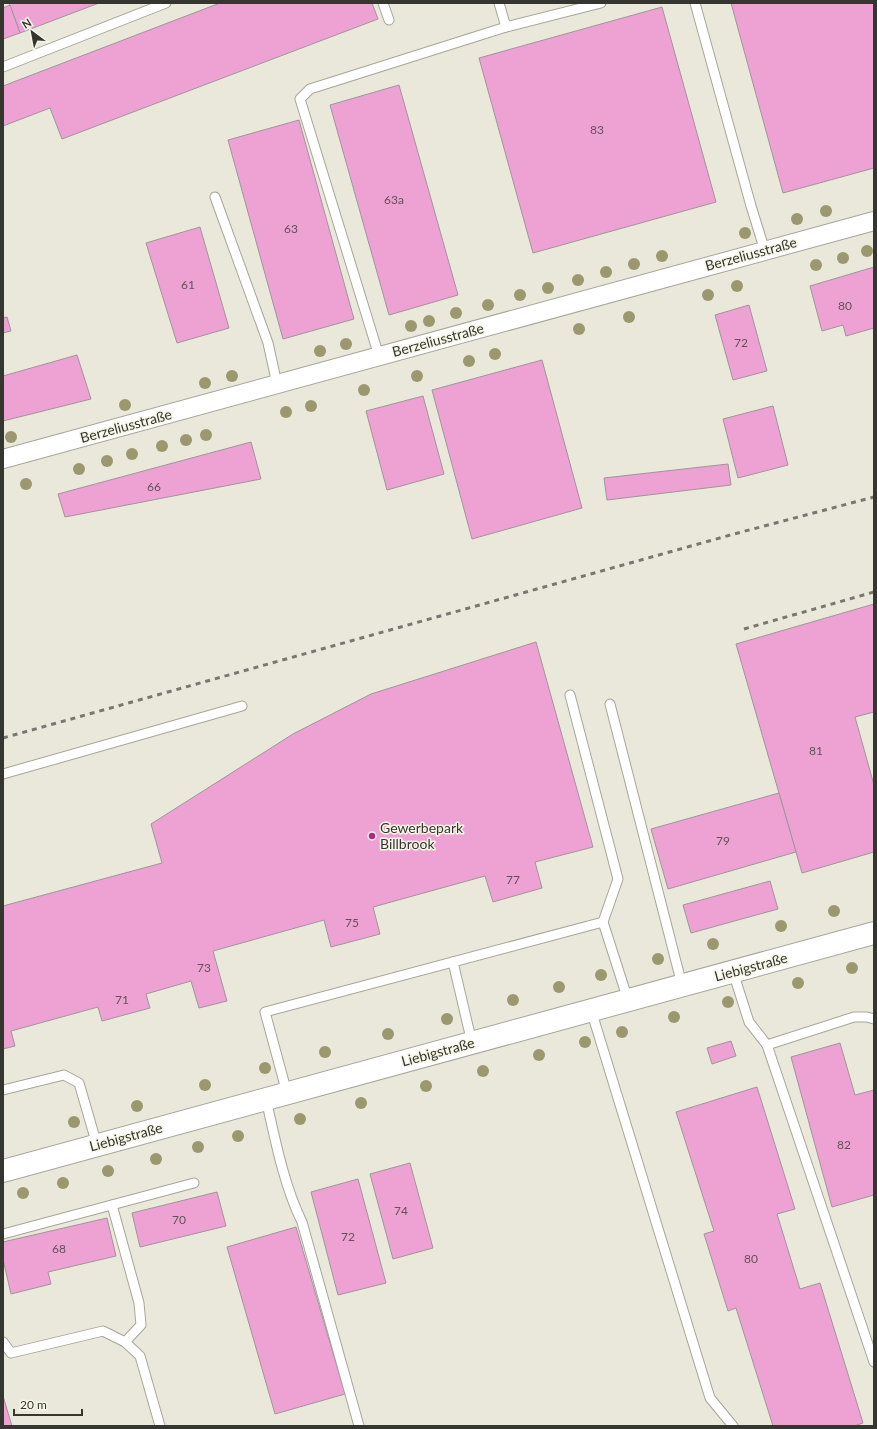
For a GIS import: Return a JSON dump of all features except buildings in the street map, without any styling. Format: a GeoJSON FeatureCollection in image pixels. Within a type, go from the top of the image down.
{"type":"FeatureCollection","features":[{"type":"Feature","properties":{"kind":"main road","name":"Liebigstraße"},"geometry":{"type":"LineString","coordinates":[[3,1171],[874,933]]}},
{"type":"Feature","properties":{"kind":"street","name":"Berzeliusstraße"},"geometry":{"type":"LineString","coordinates":[[3,459],[874,221]]}},
{"type":"Feature","properties":{"kind":"lane"},"geometry":{"type":"LineString","coordinates":[[3,68],[166,3]]}},
{"type":"Feature","properties":{"kind":"lane"},"geometry":{"type":"LineString","coordinates":[[383,3],[389,20]]}},
{"type":"Feature","properties":{"kind":"lane"},"geometry":{"type":"LineString","coordinates":[[499,3],[506,27]]}},
{"type":"Feature","properties":{"kind":"lane"},"geometry":{"type":"LineString","coordinates":[[379,356],[300,99],[310,89],[506,27],[601,3]]}},
{"type":"Feature","properties":{"kind":"lane"},"geometry":{"type":"LineString","coordinates":[[695,3],[764,251]]}},
{"type":"Feature","properties":{"kind":"lane"},"geometry":{"type":"LineString","coordinates":[[215,197],[268,343],[277,384]]}},
{"type":"Feature","properties":{"kind":"lane"},"geometry":{"type":"LineString","coordinates":[[570,696],[618,879],[604,922],[628,1000]]}},
{"type":"Feature","properties":{"kind":"lane"},"geometry":{"type":"LineString","coordinates":[[610,704],[682,985]]}},
{"type":"Feature","properties":{"kind":"lane"},"geometry":{"type":"LineString","coordinates":[[3,774],[242,706]]}},
{"type":"Feature","properties":{"kind":"lane"},"geometry":{"type":"LineString","coordinates":[[287,1093],[265,1012],[604,922]]}},
{"type":"Feature","properties":{"kind":"lane"},"geometry":{"type":"LineString","coordinates":[[453,962],[472,1043]]}},
{"type":"Feature","properties":{"kind":"lane"},"geometry":{"type":"LineString","coordinates":[[733,972],[749,1022],[767,1045],[874,1362]]}},
{"type":"Feature","properties":{"kind":"lane"},"geometry":{"type":"LineString","coordinates":[[591,1010],[710,1398],[733,1426]]}},
{"type":"Feature","properties":{"kind":"lane"},"geometry":{"type":"LineString","coordinates":[[767,1045],[854,1017],[867,1017],[874,1019]]}},
{"type":"Feature","properties":{"kind":"lane"},"geometry":{"type":"LineString","coordinates":[[3,1090],[64,1075],[79,1083],[97,1145]]}},
{"type":"Feature","properties":{"kind":"lane"},"geometry":{"type":"LineString","coordinates":[[266,1099],[276,1147],[295,1209],[302,1222],[359,1426]]}},
{"type":"Feature","properties":{"kind":"lane"},"geometry":{"type":"LineString","coordinates":[[3,1234],[194,1182]]}},
{"type":"Feature","properties":{"kind":"lane"},"geometry":{"type":"LineString","coordinates":[[112,1205],[139,1303],[141,1325],[125,1342]]}},
{"type":"Feature","properties":{"kind":"lane"},"geometry":{"type":"LineString","coordinates":[[3,1342],[11,1353],[103,1331],[125,1342],[140,1356],[160,1426]]}},
{"type":"Feature","properties":{"kind":"railway"},"geometry":{"type":"LineString","coordinates":[[3,738],[734,534],[874,497]]}},
{"type":"Feature","properties":{"kind":"railway"},"geometry":{"type":"LineString","coordinates":[[744,629],[874,592]]}},
{"type":"Feature","properties":{"kind":"place","name":"Gewerbepark Billbrook"},"geometry":{"type":"Point","coordinates":[372,836]}}]}
